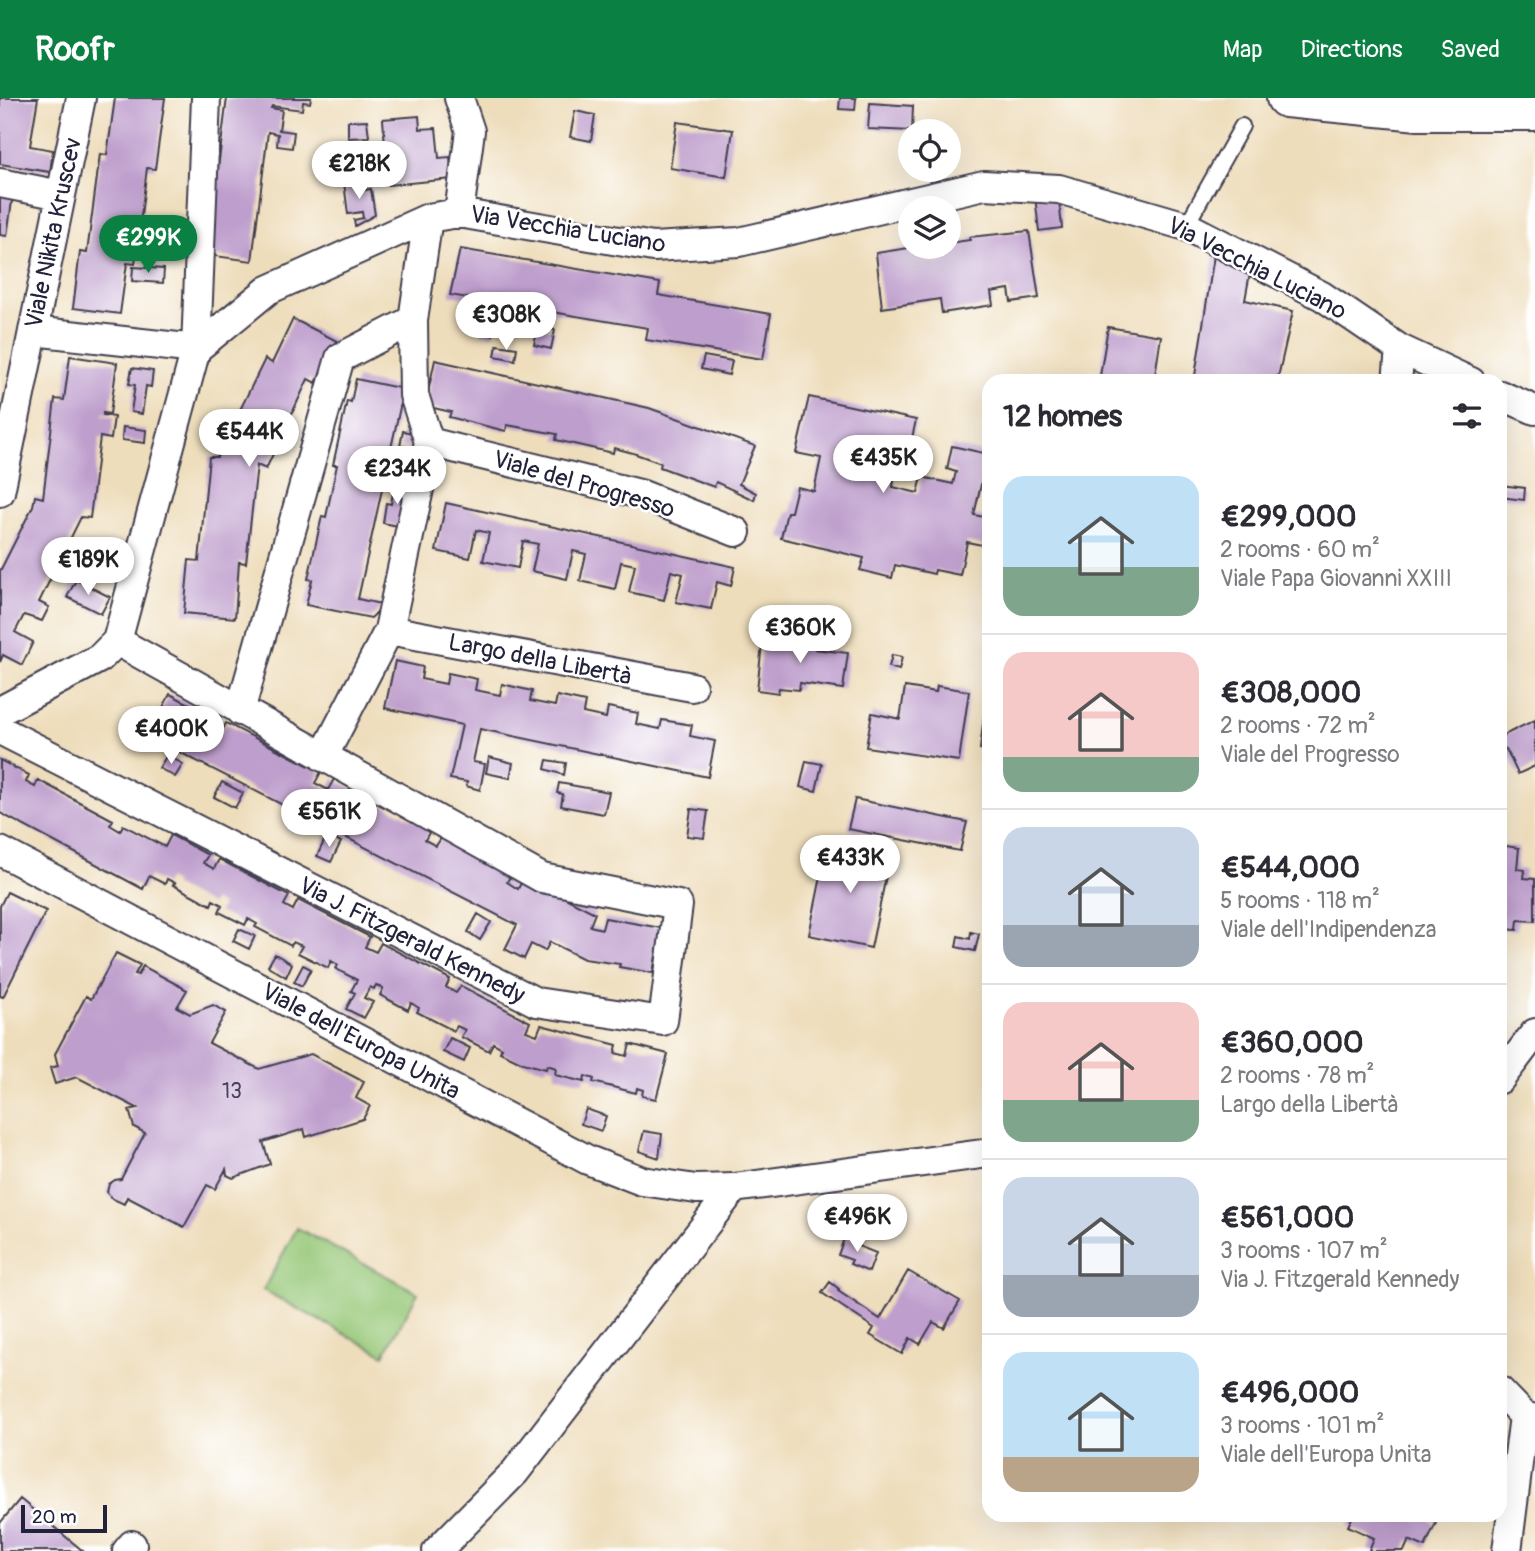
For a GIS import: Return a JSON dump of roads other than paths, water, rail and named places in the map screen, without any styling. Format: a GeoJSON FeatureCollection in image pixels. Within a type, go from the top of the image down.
{"type":"FeatureCollection","features":[{"type":"Feature","properties":{"kind":"highway"},"geometry":{"type":"LineString","coordinates":[[1286,98],[1419,111],[1535,111]]}},
{"type":"Feature","properties":{"kind":"street","name":"Viale Nikita Kruscev"},"geometry":{"type":"LineString","coordinates":[[0,492],[81,98]]}},
{"type":"Feature","properties":{"kind":"street"},"geometry":{"type":"LineString","coordinates":[[0,711],[100,658],[117,642],[196,349],[206,98]]}},
{"type":"Feature","properties":{"kind":"street"},"geometry":{"type":"LineString","coordinates":[[459,98],[470,131],[459,213]]}},
{"type":"Feature","properties":{"kind":"street"},"geometry":{"type":"LineString","coordinates":[[0,183],[61,195]]}},
{"type":"Feature","properties":{"kind":"street","name":"Via Vecchia Luciano"},"geometry":{"type":"LineString","coordinates":[[196,349],[268,290],[428,218],[459,213],[653,247],[739,242],[984,185],[1059,189],[1186,226],[1322,296],[1401,349],[1454,374]]}},
{"type":"Feature","properties":{"kind":"street"},"geometry":{"type":"LineString","coordinates":[[323,757],[389,630],[429,442],[414,395],[413,320],[428,218]]}},
{"type":"Feature","properties":{"kind":"street"},"geometry":{"type":"LineString","coordinates":[[240,711],[340,358],[413,320]]}},
{"type":"Feature","properties":{"kind":"street"},"geometry":{"type":"LineString","coordinates":[[33,331],[196,349]]}},
{"type":"Feature","properties":{"kind":"street"},"geometry":{"type":"LineString","coordinates":[[1397,374],[1401,349]]}},
{"type":"Feature","properties":{"kind":"street"},"geometry":{"type":"LineString","coordinates":[[1507,398],[1535,410]]}},
{"type":"Feature","properties":{"kind":"street","name":"Viale del Progresso"},"geometry":{"type":"LineString","coordinates":[[429,442],[640,495],[736,532]]}},
{"type":"Feature","properties":{"kind":"street","name":"Largo della Libertà"},"geometry":{"type":"LineString","coordinates":[[389,630],[692,687]]}},
{"type":"Feature","properties":{"kind":"street","name":"Via J. Fitzgerald Kennedy"},"geometry":{"type":"LineString","coordinates":[[0,730],[536,1002],[663,1021],[678,905],[542,878],[117,642]]}},
{"type":"Feature","properties":{"kind":"street","name":"Viale dell'Europa Unita"},"geometry":{"type":"LineString","coordinates":[[0,851],[588,1160],[642,1181],[696,1189],[734,1188],[982,1154]]}},
{"type":"Feature","properties":{"kind":"street"},"geometry":{"type":"LineString","coordinates":[[1507,1070],[1535,1033]]}},
{"type":"Feature","properties":{"kind":"street"},"geometry":{"type":"LineString","coordinates":[[437,1551],[515,1472],[734,1188]]}},
{"type":"Feature","properties":{"kind":"street"},"geometry":{"type":"LineString","coordinates":[[1507,1397],[1530,1417],[1507,1551]]}},
{"type":"Feature","properties":{"kind":"lane"},"geometry":{"type":"LineString","coordinates":[[1186,226],[1242,126]]}}]}
